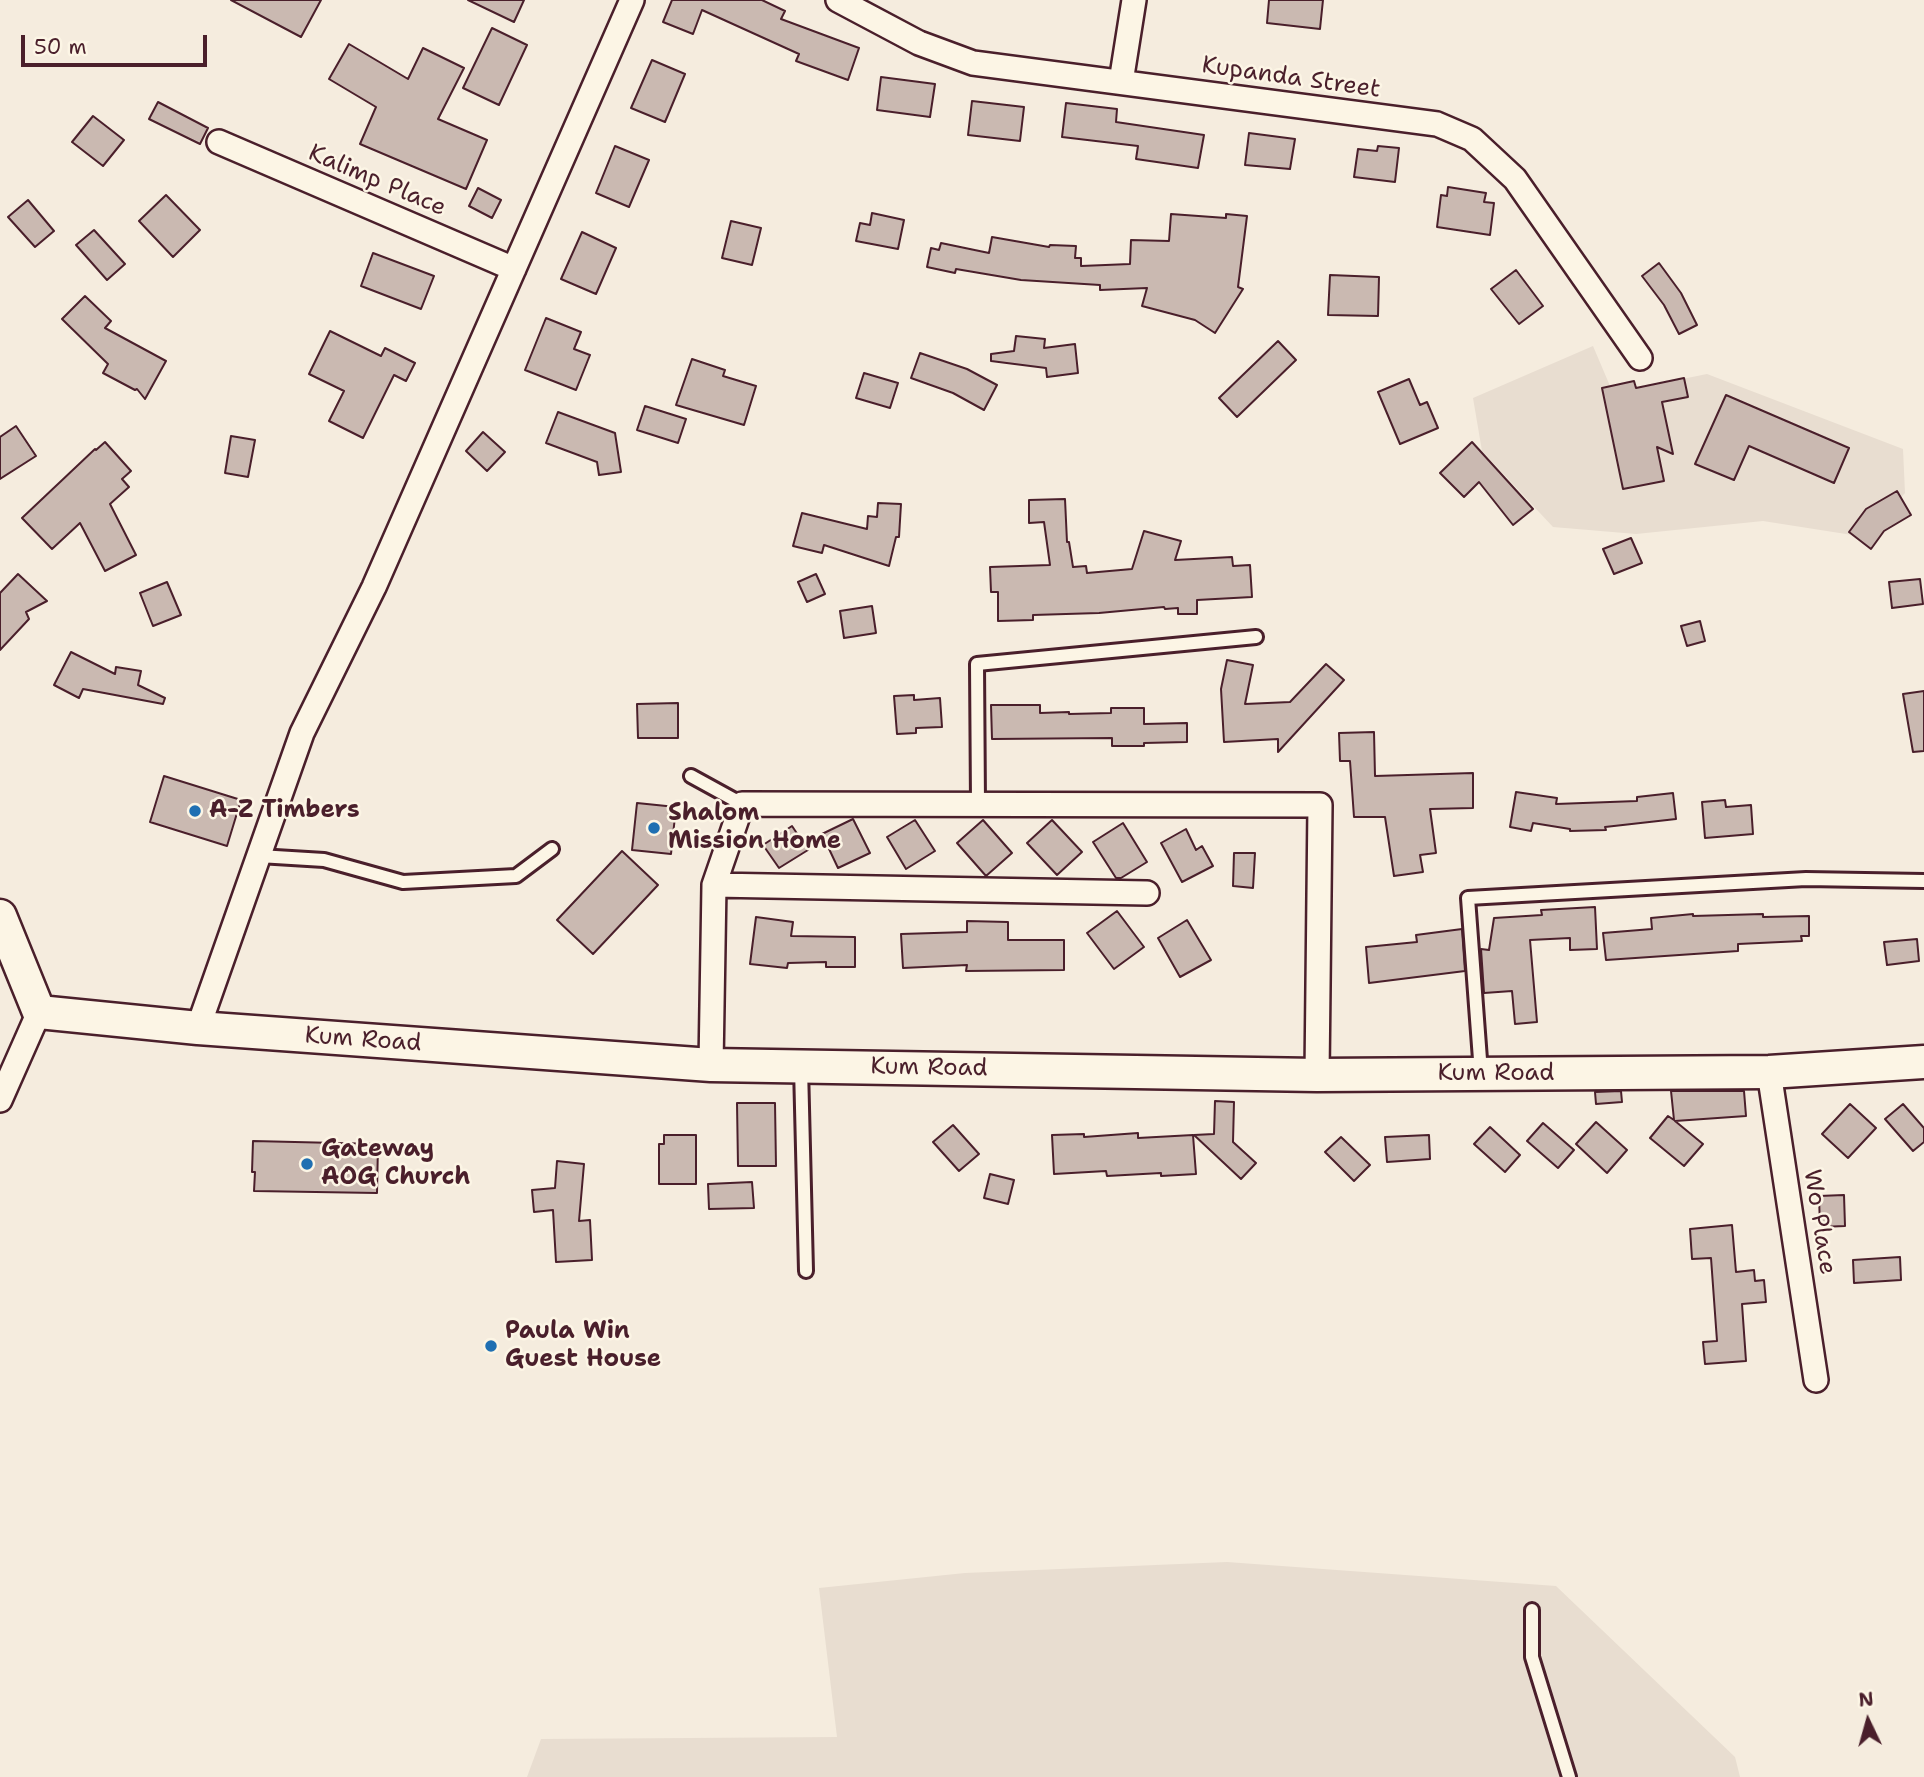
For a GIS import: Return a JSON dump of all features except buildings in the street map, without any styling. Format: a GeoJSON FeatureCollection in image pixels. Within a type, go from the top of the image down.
{"type":"FeatureCollection","features":[{"type":"Feature","properties":{"kind":"street"},"geometry":{"type":"LineString","coordinates":[[198,1028],[302,733],[374,587],[632,0]]}},
{"type":"Feature","properties":{"kind":"street","name":"Kupanda Street"},"geometry":{"type":"LineString","coordinates":[[838,0],[919,43],[973,62],[1437,124],[1472,139],[1515,179],[1640,358]]}},
{"type":"Feature","properties":{"kind":"street"},"geometry":{"type":"LineString","coordinates":[[1121,82],[1134,0]]}},
{"type":"Feature","properties":{"kind":"street","name":"Kalimp Place"},"geometry":{"type":"LineString","coordinates":[[219,142],[514,269]]}},
{"type":"Feature","properties":{"kind":"street"},"geometry":{"type":"LineString","coordinates":[[711,1065],[714,885],[742,804],[1320,805],[1317,1075]]}},
{"type":"Feature","properties":{"kind":"street"},"geometry":{"type":"LineString","coordinates":[[714,885],[1147,893]]}},
{"type":"Feature","properties":{"kind":"street"},"geometry":{"type":"LineString","coordinates":[[0,916],[39,1012],[0,1100]]}},
{"type":"Feature","properties":{"kind":"street","name":"Kum Road"},"geometry":{"type":"LineString","coordinates":[[39,1012],[198,1028],[711,1065],[1317,1075],[1769,1072],[1924,1062]]}},
{"type":"Feature","properties":{"kind":"street","name":"Wo Place"},"geometry":{"type":"LineString","coordinates":[[1769,1072],[1816,1380]]}},
{"type":"Feature","properties":{"kind":"lane"},"geometry":{"type":"LineString","coordinates":[[978,804],[977,664],[1256,637]]}},
{"type":"Feature","properties":{"kind":"lane"},"geometry":{"type":"LineString","coordinates":[[691,776],[742,804]]}},
{"type":"Feature","properties":{"kind":"lane"},"geometry":{"type":"LineString","coordinates":[[259,856],[324,860],[403,882],[516,876],[552,849]]}},
{"type":"Feature","properties":{"kind":"lane"},"geometry":{"type":"LineString","coordinates":[[1481,1074],[1468,898],[1806,879],[1924,881]]}},
{"type":"Feature","properties":{"kind":"lane"},"geometry":{"type":"LineString","coordinates":[[801,1066],[806,1271]]}},
{"type":"Feature","properties":{"kind":"lane"},"geometry":{"type":"LineString","coordinates":[[1532,1610],[1532,1657],[1569,1777]]}},
{"type":"Feature","properties":{"kind":"shaded area"},"geometry":{"type":"Polygon","coordinates":[[[1593,346],[1613,393],[1707,374],[1903,449],[1905,493],[1865,537],[1763,521],[1636,534],[1553,527],[1482,451],[1473,398],[1593,346]]]}},
{"type":"Feature","properties":{"kind":"shaded area"},"geometry":{"type":"Polygon","coordinates":[[[1227,1562],[1556,1586],[1735,1757],[1740,1777],[527,1777],[541,1739],[837,1737],[819,1588],[965,1573],[1227,1562]]]}},
{"type":"Feature","properties":{"kind":"place","name":"A-Z Timbers"},"geometry":{"type":"Point","coordinates":[195,811]}},
{"type":"Feature","properties":{"kind":"place","name":"Shalom Mission Home"},"geometry":{"type":"Point","coordinates":[654,828]}},
{"type":"Feature","properties":{"kind":"place","name":"Gateway AOG Church"},"geometry":{"type":"Point","coordinates":[307,1164]}},
{"type":"Feature","properties":{"kind":"place","name":"Paula Win Guest House"},"geometry":{"type":"Point","coordinates":[491,1346]}}]}
